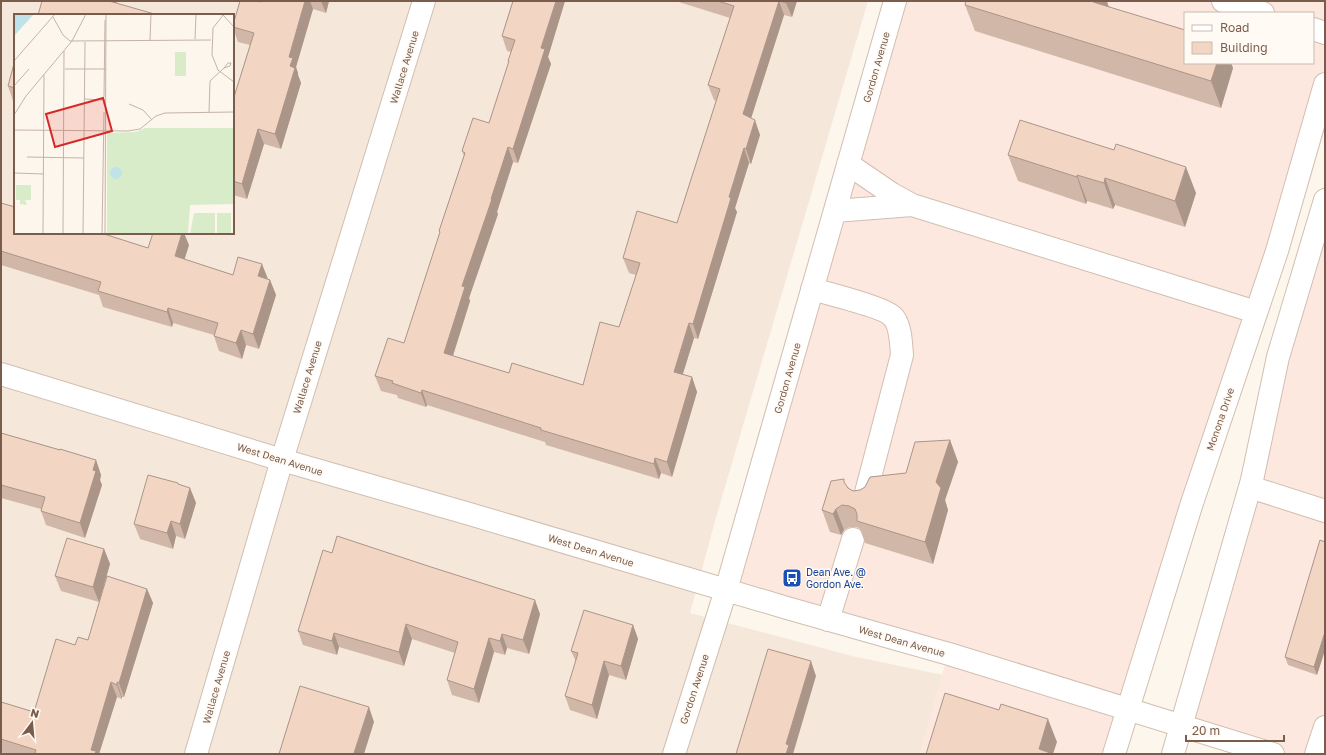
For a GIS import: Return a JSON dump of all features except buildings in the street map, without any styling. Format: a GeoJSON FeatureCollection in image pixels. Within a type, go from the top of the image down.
{"type":"FeatureCollection","features":[{"type":"Feature","properties":{"kind":"street","name":"Wallace Avenue"},"geometry":{"type":"LineString","coordinates":[[196,754],[282,460],[424,1]]}},
{"type":"Feature","properties":{"kind":"street","name":"Gordon Avenue"},"geometry":{"type":"LineString","coordinates":[[674,754],[726,590],[895,1]]}},
{"type":"Feature","properties":{"kind":"street"},"geometry":{"type":"LineString","coordinates":[[1223,1],[1260,12]]}},
{"type":"Feature","properties":{"kind":"street"},"geometry":{"type":"LineString","coordinates":[[1267,12],[1272,1]]}},
{"type":"Feature","properties":{"kind":"street"},"geometry":{"type":"LineString","coordinates":[[1314,29],[1325,33]]}},
{"type":"Feature","properties":{"kind":"street","name":"Monona Drive"},"geometry":{"type":"LineString","coordinates":[[1114,754],[1191,506],[1277,251],[1325,84]]}},
{"type":"Feature","properties":{"kind":"street"},"geometry":{"type":"LineString","coordinates":[[848,164],[892,194],[912,205],[1256,312]]}},
{"type":"Feature","properties":{"kind":"street"},"geometry":{"type":"LineString","coordinates":[[1173,754],[1250,487],[1278,357],[1325,200]]}},
{"type":"Feature","properties":{"kind":"street"},"geometry":{"type":"LineString","coordinates":[[834,211],[912,205]]}},
{"type":"Feature","properties":{"kind":"street"},"geometry":{"type":"LineString","coordinates":[[812,289],[892,315],[896,321],[901,339],[902,355],[864,500]]}},
{"type":"Feature","properties":{"kind":"street","name":"West Dean Avenue"},"geometry":{"type":"LineString","coordinates":[[1,374],[282,460],[949,654],[1273,754]]}},
{"type":"Feature","properties":{"kind":"street"},"geometry":{"type":"LineString","coordinates":[[1250,487],[1325,510]]}},
{"type":"Feature","properties":{"kind":"street"},"geometry":{"type":"LineString","coordinates":[[828,620],[853,539]]}},
{"type":"Feature","properties":{"kind":"street"},"geometry":{"type":"LineString","coordinates":[[1316,754],[1325,727]]}},
{"type":"Feature","properties":{"kind":"shaded area"},"geometry":{"type":"Polygon","coordinates":[[[1,1],[868,1],[717,514],[690,613],[852,656],[943,675],[920,754],[1,754],[1,1]]]}},
{"type":"Feature","properties":{"kind":"shaded area"},"geometry":{"type":"Polygon","coordinates":[[[895,1],[1325,1],[1325,84],[1114,754],[920,754],[948,654],[726,590],[895,1]]]}},
{"type":"Feature","properties":{"kind":"shaded area"},"geometry":{"type":"Polygon","coordinates":[[[1325,200],[1325,754],[1273,754],[1181,726],[1325,200]]]}},
{"type":"Feature","properties":{"kind":"place","name":"Dean Ave. @ Gordon Ave."},"geometry":{"type":"Point","coordinates":[792,578]}}]}
